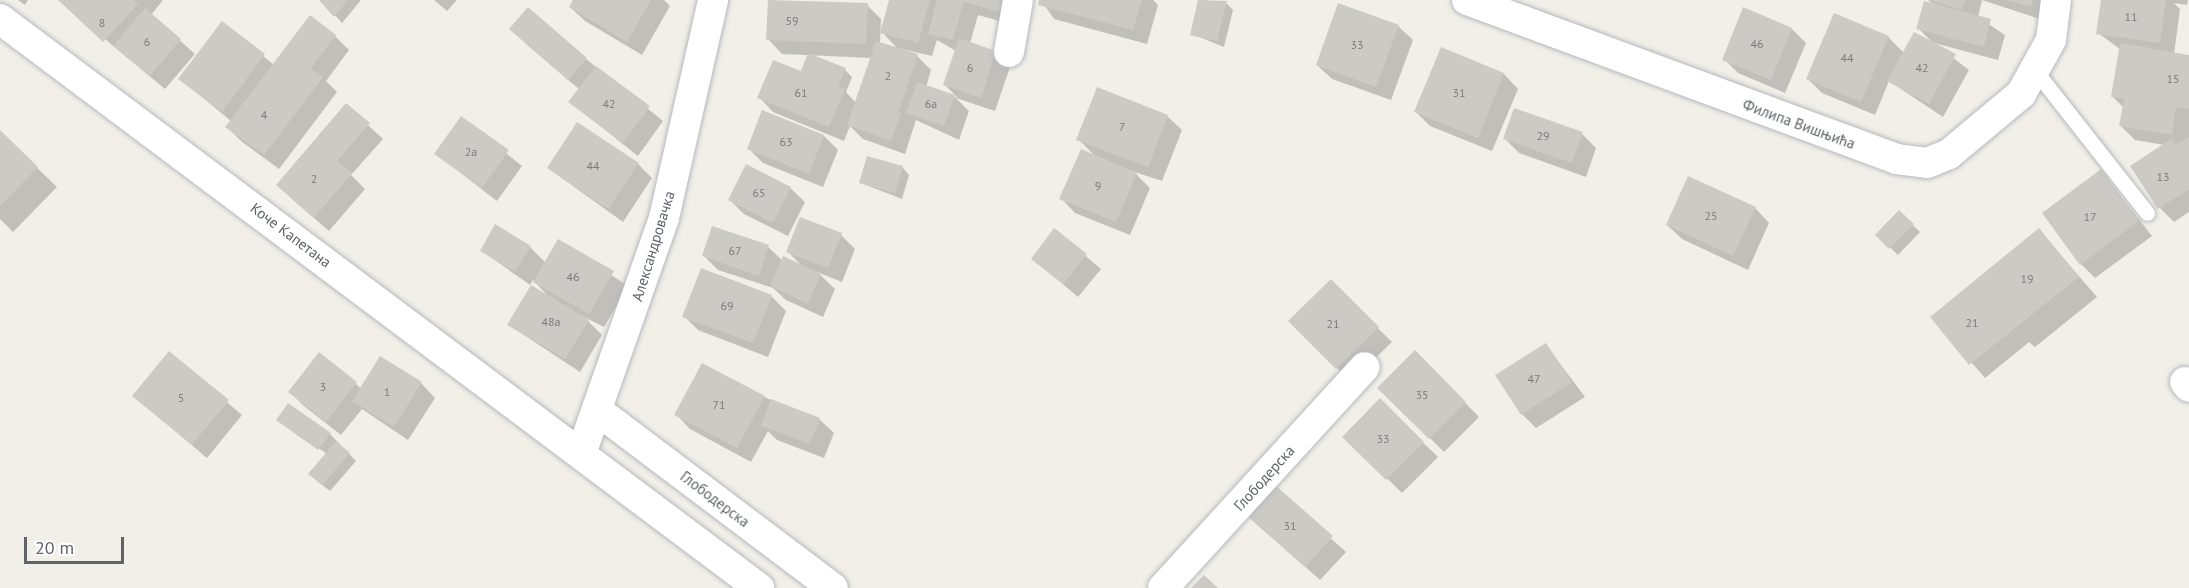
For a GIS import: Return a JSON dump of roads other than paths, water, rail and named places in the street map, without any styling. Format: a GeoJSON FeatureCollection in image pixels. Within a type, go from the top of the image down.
{"type":"FeatureCollection","features":[{"type":"Feature","properties":{"kind":"street","name":"Александровачка"},"geometry":{"type":"LineString","coordinates":[[582,451],[598,411],[664,218],[713,0]]}},
{"type":"Feature","properties":{"kind":"street"},"geometry":{"type":"LineString","coordinates":[[1009,52],[1018,0]]}},
{"type":"Feature","properties":{"kind":"street","name":"Филипа Вишњића"},"geometry":{"type":"LineString","coordinates":[[1467,0],[1896,159],[1928,163],[1949,154],[2021,94],[2037,73],[2051,40],[2056,0]]}},
{"type":"Feature","properties":{"kind":"street","name":"Коче Капетана"},"geometry":{"type":"LineString","coordinates":[[0,19],[582,451],[759,588]]}},
{"type":"Feature","properties":{"kind":"street","name":"Глободерска"},"geometry":{"type":"LineString","coordinates":[[1163,588],[1365,367]]}},
{"type":"Feature","properties":{"kind":"street","name":"Глободерска"},"geometry":{"type":"LineString","coordinates":[[598,411],[833,588]]}},
{"type":"Feature","properties":{"kind":"lane"},"geometry":{"type":"LineString","coordinates":[[2037,73],[2147,213]]}}]}
